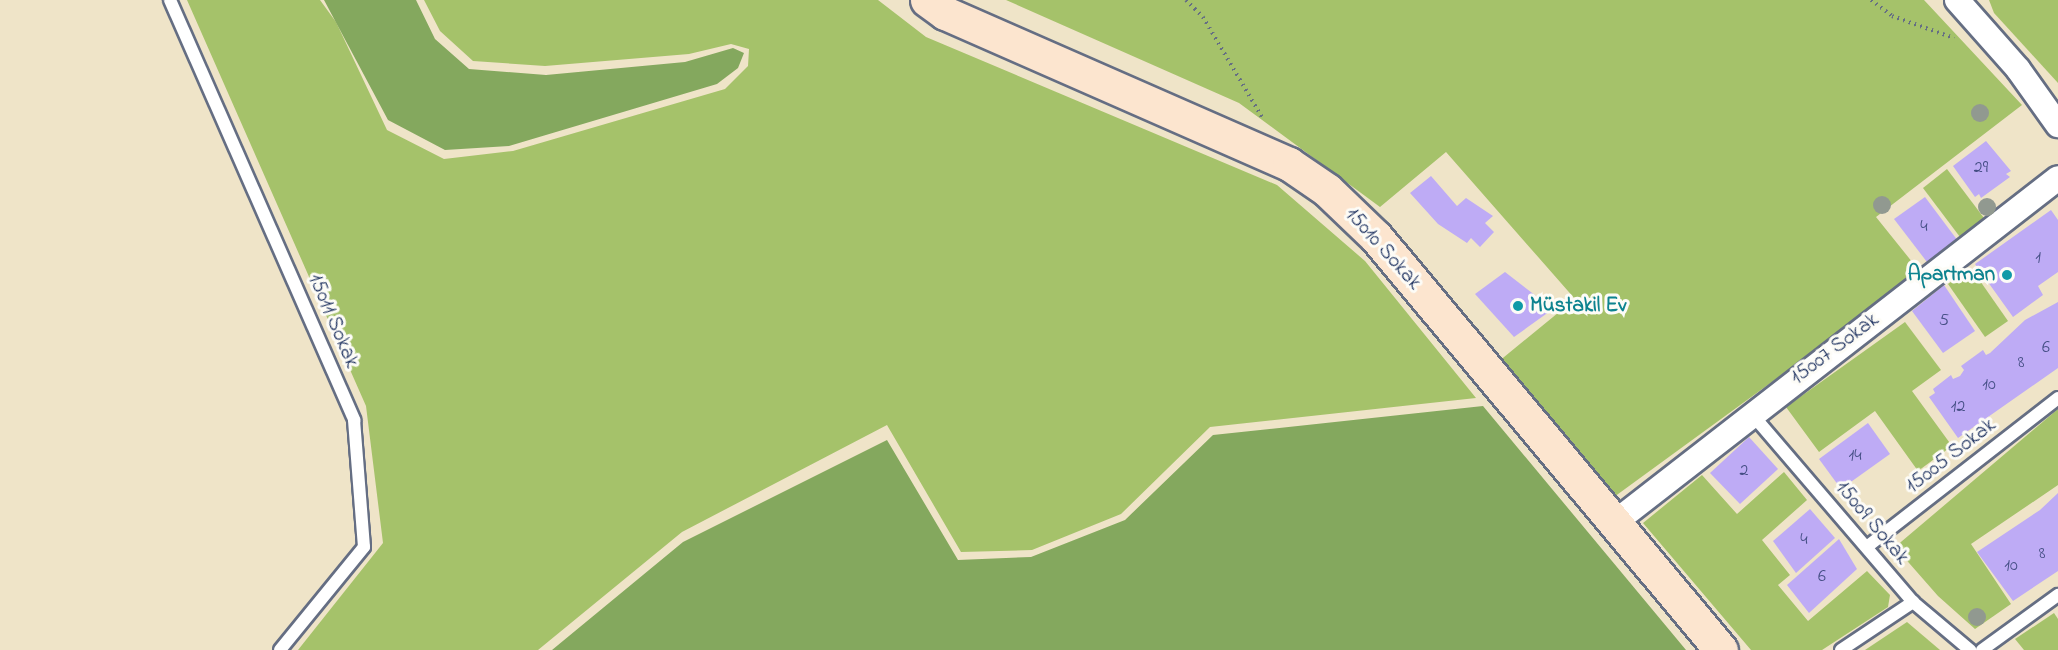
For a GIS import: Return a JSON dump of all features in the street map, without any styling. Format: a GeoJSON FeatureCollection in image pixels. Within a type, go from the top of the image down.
{"type":"FeatureCollection","features":[{"type":"Feature","properties":{"kind":"street","name":"15010 Sokak"},"geometry":{"type":"LineString","coordinates":[[927,0],[945,13],[1289,164],[1327,190],[1376,237],[1721,650]]}},
{"type":"Feature","properties":{"kind":"street"},"geometry":{"type":"LineString","coordinates":[[1957,0],[1995,43],[2058,125]]}},
{"type":"Feature","properties":{"kind":"street","name":"15007 Sokak"},"geometry":{"type":"LineString","coordinates":[[1614,523],[1751,413],[2058,178]]}},
{"type":"Feature","properties":{"kind":"lane","name":"15011 Sokak"},"geometry":{"type":"LineString","coordinates":[[170,0],[354,420],[364,547],[280,650]]}},
{"type":"Feature","properties":{"kind":"lane","name":"15005 Sokak"},"geometry":{"type":"LineString","coordinates":[[1868,546],[2058,398]]}},
{"type":"Feature","properties":{"kind":"lane","name":"15009 Sokak"},"geometry":{"type":"LineString","coordinates":[[1751,413],[1868,546],[1913,602],[1970,650]]}},
{"type":"Feature","properties":{"kind":"lane"},"geometry":{"type":"LineString","coordinates":[[1982,650],[2058,596]]}},
{"type":"Feature","properties":{"kind":"lane"},"geometry":{"type":"LineString","coordinates":[[1841,650],[1913,602]]}},
{"type":"Feature","properties":{"kind":"path"},"geometry":{"type":"LineString","coordinates":[[1186,0],[1203,17],[1289,164]]}},
{"type":"Feature","properties":{"kind":"path"},"geometry":{"type":"LineString","coordinates":[[1871,0],[1892,16],[1930,33],[1978,44],[1995,43]]}},
{"type":"Feature","properties":{"kind":"green space"},"geometry":{"type":"Polygon","coordinates":[[[187,0],[320,0],[336,22],[387,130],[444,159],[513,151],[725,89],[748,66],[749,49],[731,44],[689,54],[545,66],[473,61],[440,31],[424,0],[878,0],[926,37],[1277,185],[1365,261],[1476,398],[1210,427],[1121,514],[1032,550],[961,552],[887,425],[682,532],[538,650],[298,650],[383,543],[366,406],[187,0]]]}},
{"type":"Feature","properties":{"kind":"green space"},"geometry":{"type":"Polygon","coordinates":[[[324,0],[416,0],[435,39],[469,69],[546,75],[685,62],[733,48],[744,53],[738,68],[717,84],[509,146],[445,150],[388,120],[324,0]]]}},
{"type":"Feature","properties":{"kind":"green space"},"geometry":{"type":"Polygon","coordinates":[[[1006,0],[1924,0],[2022,105],[1876,217],[1921,273],[1614,497],[1498,362],[1575,299],[1446,152],[1380,207],[1239,103],[1006,0]]]}},
{"type":"Feature","properties":{"kind":"green space"},"geometry":{"type":"Polygon","coordinates":[[[1989,0],[2058,0],[2058,83],[1994,13],[1989,0]]]}},
{"type":"Feature","properties":{"kind":"green space"},"geometry":{"type":"Polygon","coordinates":[[[1947,169],[1987,222],[1963,241],[1923,188],[1947,169]]]}},
{"type":"Feature","properties":{"kind":"green space"},"geometry":{"type":"Polygon","coordinates":[[[1971,268],[2008,321],[1985,337],[1948,284],[1971,268]]]}},
{"type":"Feature","properties":{"kind":"green space"},"geometry":{"type":"Polygon","coordinates":[[[1905,322],[1941,370],[1912,391],[1952,446],[1918,471],[1875,411],[1819,452],[1786,407],[1905,322]]]}},
{"type":"Feature","properties":{"kind":"green space"},"geometry":{"type":"Polygon","coordinates":[[[1483,406],[1686,650],[552,650],[683,542],[887,440],[958,560],[1031,557],[1125,520],[1213,435],[1483,406]]]}},
{"type":"Feature","properties":{"kind":"green space"},"geometry":{"type":"Polygon","coordinates":[[[2058,409],[2058,485],[1971,544],[2011,604],[1975,629],[1938,596],[1895,547],[2058,409]]]}},
{"type":"Feature","properties":{"kind":"green space"},"geometry":{"type":"Polygon","coordinates":[[[1784,472],[1807,500],[1762,540],[1790,575],[1778,585],[1808,621],[1867,571],[1890,595],[1888,607],[1822,650],[1751,650],[1643,523],[1702,475],[1737,514],[1784,472]]]}},
{"type":"Feature","properties":{"kind":"green space"},"geometry":{"type":"Polygon","coordinates":[[[2054,613],[2058,619],[2058,650],[2024,650],[2015,639],[2054,613]]]}},
{"type":"Feature","properties":{"kind":"green space"},"geometry":{"type":"Polygon","coordinates":[[[1907,622],[1940,650],[1865,650],[1907,622]]]}},
{"type":"Feature","properties":{"kind":"building"},"geometry":{"type":"Polygon","coordinates":[[[1986,141],[2011,171],[2006,174],[2010,177],[1981,198],[1979,194],[1975,197],[1953,166],[1986,141]]]}},
{"type":"Feature","properties":{"kind":"building"},"geometry":{"type":"Polygon","coordinates":[[[1431,176],[1457,206],[1466,198],[1493,216],[1485,223],[1494,232],[1480,247],[1471,238],[1467,243],[1438,224],[1410,193],[1431,176]]]}},
{"type":"Feature","properties":{"kind":"building"},"geometry":{"type":"Polygon","coordinates":[[[1925,197],[1958,241],[1927,262],[1894,219],[1925,197]]]}},
{"type":"Feature","properties":{"kind":"building"},"geometry":{"type":"Polygon","coordinates":[[[2051,210],[2058,220],[2058,272],[2038,286],[2043,295],[2013,317],[1975,264],[2051,210]]]}},
{"type":"Feature","properties":{"kind":"building","name":"Müstakil Ev"},"geometry":{"type":"Polygon","coordinates":[[[1505,272],[1553,309],[1514,337],[1475,294],[1505,272]]]}},
{"type":"Feature","properties":{"kind":"building","name":"Apartman"},"geometry":{"type":"Polygon","coordinates":[[[1944,285],[1975,331],[1943,353],[1912,311],[1944,285]]]}},
{"type":"Feature","properties":{"kind":"building"},"geometry":{"type":"Polygon","coordinates":[[[2058,302],[2058,368],[1958,438],[1929,397],[1935,393],[1933,389],[1951,375],[1953,379],[1960,376],[1964,370],[1961,366],[1983,350],[1986,355],[1990,353],[2025,320],[2058,302]]]}},
{"type":"Feature","properties":{"kind":"building"},"geometry":{"type":"Polygon","coordinates":[[[1868,423],[1890,454],[1841,489],[1819,459],[1868,423]]]}},
{"type":"Feature","properties":{"kind":"building"},"geometry":{"type":"Polygon","coordinates":[[[1749,437],[1778,469],[1740,504],[1710,473],[1749,437]]]}},
{"type":"Feature","properties":{"kind":"building"},"geometry":{"type":"Polygon","coordinates":[[[2058,493],[2058,571],[2013,601],[1977,552],[2040,510],[2058,493]]]}},
{"type":"Feature","properties":{"kind":"building"},"geometry":{"type":"Polygon","coordinates":[[[1810,509],[1835,538],[1796,573],[1773,541],[1810,509]]]}},
{"type":"Feature","properties":{"kind":"building"},"geometry":{"type":"Polygon","coordinates":[[[1839,539],[1857,569],[1809,613],[1787,585],[1839,539]]]}},
{"type":"Feature","properties":{"kind":"place","name":"Apartman"},"geometry":{"type":"Point","coordinates":[2007,275]}},
{"type":"Feature","properties":{"kind":"place","name":"Müstakil Ev"},"geometry":{"type":"Point","coordinates":[1518,306]}}]}
